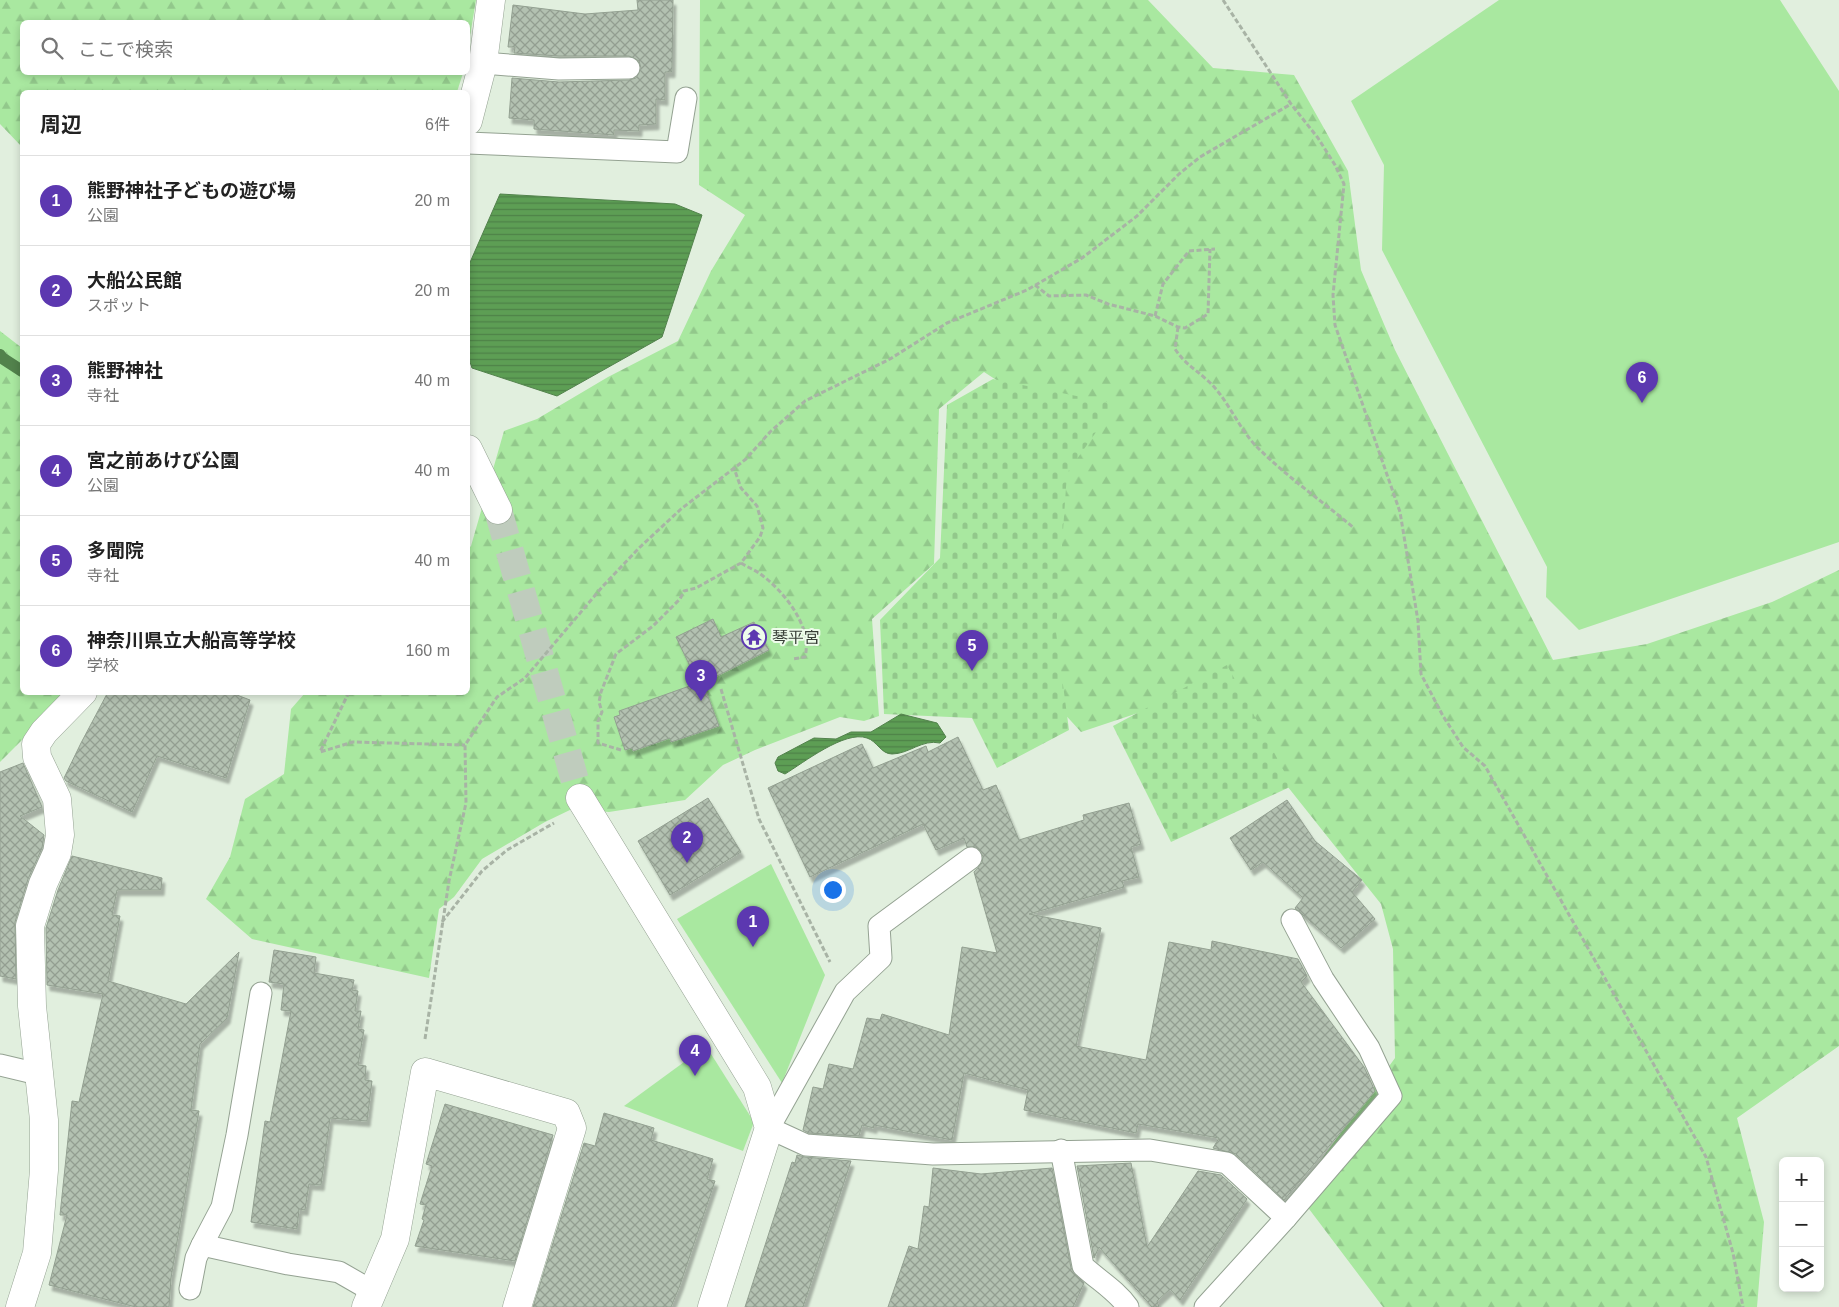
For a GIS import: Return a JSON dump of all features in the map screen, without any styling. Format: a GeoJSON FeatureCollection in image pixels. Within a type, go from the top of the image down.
{"type":"FeatureCollection","features":[{"type":"Feature","properties":{"kind":"street"},"geometry":{"type":"LineString","coordinates":[[470,113],[483,63],[491,0]]}},
{"type":"Feature","properties":{"kind":"street"},"geometry":{"type":"LineString","coordinates":[[470,453],[498,510]]}},
{"type":"Feature","properties":{"kind":"street"},"geometry":{"type":"LineString","coordinates":[[20,1307],[37,1253],[44,1170],[44,1120],[38,1074],[30,967],[30,926],[43,884],[57,853],[60,835],[57,799],[37,757],[36,744],[44,732],[79,695]]}},
{"type":"Feature","properties":{"kind":"street"},"geometry":{"type":"LineString","coordinates":[[583,803],[757,1087],[769,1128],[712,1307]]}},
{"type":"Feature","properties":{"kind":"street"},"geometry":{"type":"LineString","coordinates":[[369,1299],[395,1239],[425,1072],[566,1114],[572,1128],[517,1307]]}},
{"type":"Feature","properties":{"kind":"lane"},"geometry":{"type":"LineString","coordinates":[[483,63],[559,69],[629,68]]}},
{"type":"Feature","properties":{"kind":"lane"},"geometry":{"type":"LineString","coordinates":[[470,143],[678,152],[686,98]]}},
{"type":"Feature","properties":{"kind":"lane"},"geometry":{"type":"LineString","coordinates":[[971,858],[879,926],[881,958],[845,992],[769,1128],[806,1145],[933,1154],[1061,1150],[1150,1150],[1228,1163],[1286,1218]]}},
{"type":"Feature","properties":{"kind":"lane"},"geometry":{"type":"LineString","coordinates":[[1205,1307],[1286,1218],[1391,1096],[1369,1048],[1323,978],[1292,920]]}},
{"type":"Feature","properties":{"kind":"lane"},"geometry":{"type":"LineString","coordinates":[[190,1289],[196,1258],[222,1207],[237,1135],[261,993]]}},
{"type":"Feature","properties":{"kind":"lane"},"geometry":{"type":"LineString","coordinates":[[0,1065],[38,1074]]}},
{"type":"Feature","properties":{"kind":"lane"},"geometry":{"type":"LineString","coordinates":[[1061,1150],[1083,1266],[1120,1295],[1128,1307]]}},
{"type":"Feature","properties":{"kind":"lane"},"geometry":{"type":"LineString","coordinates":[[202,1245],[288,1264],[339,1272],[369,1299]]}},
{"type":"Feature","properties":{"kind":"path"},"geometry":{"type":"LineString","coordinates":[[1223,0],[1290,104],[1318,138],[1335,165],[1344,184],[1333,295],[1334,325],[1400,512],[1418,621],[1422,674],[1443,716],[1463,747],[1485,766],[1706,1157],[1733,1253],[1743,1307]]}},
{"type":"Feature","properties":{"kind":"path"},"geometry":{"type":"LineString","coordinates":[[425,1072],[422,1055],[442,922],[466,804],[465,745],[497,697],[525,678],[603,586],[633,554],[680,509],[734,468],[805,401],[890,359],[947,323],[1035,285],[1082,258],[1137,216],[1179,174],[1200,157],[1290,104]]}},
{"type":"Feature","properties":{"kind":"path"},"geometry":{"type":"LineString","coordinates":[[1155,316],[1163,284],[1189,251],[1215,248]]}},
{"type":"Feature","properties":{"kind":"path"},"geometry":{"type":"LineString","coordinates":[[1035,285],[1049,296],[1086,295],[1108,304],[1155,316],[1178,327],[1185,328],[1208,314],[1210,249]]}},
{"type":"Feature","properties":{"kind":"path"},"geometry":{"type":"LineString","coordinates":[[1178,327],[1174,349],[1185,364],[1207,380],[1240,428],[1258,448],[1302,487],[1354,528]]}},
{"type":"Feature","properties":{"kind":"path"},"geometry":{"type":"LineString","coordinates":[[621,750],[598,743],[597,738],[598,721],[602,712],[599,702],[601,692],[616,654],[653,626],[668,612],[684,591],[696,588],[741,563],[760,537],[763,528],[757,506],[741,488],[734,468]]}},
{"type":"Feature","properties":{"kind":"path"},"geometry":{"type":"LineString","coordinates":[[741,563],[757,572],[778,588],[800,622],[808,644],[805,658],[792,659]]}},
{"type":"Feature","properties":{"kind":"path"},"geometry":{"type":"LineString","coordinates":[[721,689],[759,820],[845,992]]}},
{"type":"Feature","properties":{"kind":"path"},"geometry":{"type":"LineString","coordinates":[[348,695],[320,752],[353,742],[465,745]]}},
{"type":"Feature","properties":{"kind":"path"},"geometry":{"type":"LineString","coordinates":[[442,922],[482,871],[507,850],[583,803]]}},
{"type":"Feature","properties":{"kind":"green space"},"geometry":{"type":"Polygon","coordinates":[[[0,0],[476,0],[470,36],[470,20],[20,20],[20,75],[462,75],[458,90],[20,90],[20,145],[0,124],[0,0]]]}},
{"type":"Feature","properties":{"kind":"green space"},"geometry":{"type":"Polygon","coordinates":[[[700,0],[1148,0],[1213,68],[1294,75],[1348,171],[1361,270],[1395,350],[1553,660],[1647,644],[1772,602],[1839,570],[1839,1046],[1737,1118],[1764,1222],[1757,1307],[1383,1307],[1297,1193],[1395,1058],[1393,949],[1381,904],[1210,689],[1081,732],[1051,699],[1046,412],[984,372],[939,409],[934,564],[872,619],[879,716],[864,721],[840,717],[755,750],[723,765],[685,800],[609,812],[572,809],[545,822],[482,859],[454,897],[439,909],[429,978],[252,939],[206,899],[230,857],[245,799],[284,774],[291,709],[303,695],[470,695],[470,547],[504,431],[537,419],[608,377],[678,341],[711,271],[745,215],[699,185],[700,0]]]}},
{"type":"Feature","properties":{"kind":"green space"},"geometry":{"type":"Polygon","coordinates":[[[1499,0],[1780,0],[1839,91],[1839,542],[1579,630],[1546,597],[1547,567],[1382,250],[1384,165],[1351,101],[1499,0]]]}},
{"type":"Feature","properties":{"kind":"green space"},"geometry":{"type":"Polygon","coordinates":[[[0,331],[20,346],[20,695],[67,695],[0,762],[0,331]]]}},
{"type":"Feature","properties":{"kind":"green space"},"geometry":{"type":"Polygon","coordinates":[[[993,379],[1116,404],[1067,473],[1056,632],[1069,730],[997,768],[972,718],[884,714],[880,620],[940,558],[947,405],[993,379]]]}},
{"type":"Feature","properties":{"kind":"green space"},"geometry":{"type":"Polygon","coordinates":[[[1227,665],[1292,786],[1171,842],[1113,726],[1227,665]]]}},
{"type":"Feature","properties":{"kind":"green space"},"geometry":{"type":"Polygon","coordinates":[[[771,864],[825,975],[782,1083],[677,919],[771,864]]]}},
{"type":"Feature","properties":{"kind":"green space"},"geometry":{"type":"Polygon","coordinates":[[[706,1046],[754,1122],[743,1151],[624,1106],[706,1046]]]}},
{"type":"Feature","properties":{"kind":"shaded area"},"geometry":{"type":"Polygon","coordinates":[[[500,194],[675,204],[702,215],[662,337],[557,396],[472,368],[470,362],[470,262],[500,194]]]}},
{"type":"Feature","properties":{"kind":"shaded area"},"geometry":{"type":"Polygon","coordinates":[[[901,714],[937,723],[946,737],[940,743],[927,743],[904,752],[892,754],[885,752],[867,738],[847,739],[824,749],[785,774],[778,771],[775,763],[778,757],[814,738],[836,739],[851,732],[871,732],[901,714]]]}},
{"type":"Feature","properties":{"kind":"building"},"geometry":{"type":"Polygon","coordinates":[[[637,0],[673,0],[672,72],[665,72],[665,100],[656,99],[656,124],[639,125],[639,131],[614,130],[614,135],[534,129],[534,120],[509,118],[512,78],[559,82],[629,80],[636,78],[641,68],[639,61],[629,56],[559,56],[514,53],[515,47],[508,47],[513,5],[585,14],[638,10],[637,0]]]}},
{"type":"Feature","properties":{"kind":"building"},"geometry":{"type":"Polygon","coordinates":[[[713,619],[721,637],[754,622],[769,650],[703,683],[719,726],[671,742],[670,738],[633,751],[632,748],[625,750],[614,717],[620,715],[619,711],[698,683],[676,637],[713,619]]]}},
{"type":"Feature","properties":{"kind":"building"},"geometry":{"type":"Polygon","coordinates":[[[106,695],[237,695],[250,700],[226,778],[157,756],[132,812],[66,781],[64,778],[106,695]]]}},
{"type":"Feature","properties":{"kind":"building"},"geometry":{"type":"Polygon","coordinates":[[[958,737],[983,790],[996,785],[1019,840],[1084,820],[1083,815],[1129,803],[1141,844],[1131,847],[1139,877],[1122,881],[1124,887],[1029,914],[1101,928],[1076,1046],[1146,1060],[1169,942],[1211,950],[1212,941],[1298,959],[1307,976],[1301,982],[1364,1067],[1375,1091],[1284,1200],[1236,1154],[1213,1148],[1219,1138],[1138,1124],[1136,1133],[1024,1110],[1028,1090],[964,1073],[952,1140],[874,1125],[874,1128],[862,1125],[859,1136],[809,1133],[803,1130],[813,1087],[823,1089],[829,1064],[853,1069],[867,1018],[880,1020],[882,1014],[949,1035],[962,947],[997,953],[974,872],[982,863],[983,856],[976,847],[967,847],[964,838],[936,850],[923,824],[810,877],[768,788],[862,744],[873,768],[926,746],[928,752],[958,737]]]}},
{"type":"Feature","properties":{"kind":"building"},"geometry":{"type":"Polygon","coordinates":[[[23,763],[42,807],[20,816],[44,835],[42,848],[28,879],[15,922],[16,979],[0,976],[0,772],[23,763]]]}},
{"type":"Feature","properties":{"kind":"building"},"geometry":{"type":"Polygon","coordinates":[[[708,798],[741,852],[670,895],[638,841],[708,798]]]}},
{"type":"Feature","properties":{"kind":"building"},"geometry":{"type":"Polygon","coordinates":[[[1287,800],[1315,841],[1362,880],[1352,892],[1375,919],[1341,948],[1295,908],[1303,898],[1263,862],[1251,870],[1230,838],[1287,800]]]}},
{"type":"Feature","properties":{"kind":"building"},"geometry":{"type":"Polygon","coordinates":[[[72,856],[162,878],[161,890],[117,890],[112,915],[120,916],[108,981],[186,1004],[239,952],[227,1018],[200,1044],[191,1110],[199,1111],[171,1278],[169,1307],[136,1307],[49,1285],[67,1215],[60,1215],[72,1101],[79,1102],[103,994],[47,985],[46,928],[58,890],[72,856]]]}},
{"type":"Feature","properties":{"kind":"building"},"geometry":{"type":"Polygon","coordinates":[[[274,950],[316,957],[314,973],[354,980],[352,990],[358,991],[355,1011],[361,1011],[358,1029],[364,1030],[358,1065],[366,1066],[365,1080],[372,1081],[367,1121],[330,1118],[321,1185],[309,1184],[305,1210],[299,1209],[297,1229],[251,1222],[265,1121],[270,1122],[291,1011],[281,1010],[284,984],[269,982],[274,950]]]}},
{"type":"Feature","properties":{"kind":"building"},"geometry":{"type":"Polygon","coordinates":[[[445,1104],[553,1135],[515,1261],[415,1246],[424,1220],[422,1219],[426,1205],[420,1204],[432,1166],[426,1164],[445,1104]]]}},
{"type":"Feature","properties":{"kind":"building"},"geometry":{"type":"Polygon","coordinates":[[[604,1113],[654,1128],[651,1140],[713,1159],[707,1179],[715,1181],[680,1285],[671,1307],[533,1307],[584,1143],[595,1146],[604,1113]]]}},
{"type":"Feature","properties":{"kind":"building"},"geometry":{"type":"Polygon","coordinates":[[[797,1155],[851,1161],[803,1307],[745,1307],[792,1162],[795,1163],[797,1155]]]}},
{"type":"Feature","properties":{"kind":"building"},"geometry":{"type":"Polygon","coordinates":[[[1131,1163],[1147,1247],[1198,1171],[1221,1175],[1247,1199],[1180,1300],[1170,1289],[1157,1301],[1159,1307],[1152,1307],[1099,1247],[1094,1258],[1077,1166],[1131,1163]]]}},
{"type":"Feature","properties":{"kind":"building"},"geometry":{"type":"Polygon","coordinates":[[[933,1168],[981,1174],[1052,1168],[1071,1268],[1084,1283],[1073,1307],[888,1307],[909,1246],[918,1249],[924,1206],[929,1207],[933,1168]]]}},
{"type":"Feature","properties":{"kind":"waterway"},"geometry":{"type":"LineString","coordinates":[[0,355],[20,370]]}},
{"type":"Feature","properties":{"kind":"tunnel"},"geometry":{"type":"LineString","coordinates":[[498,510],[580,798]]}},
{"type":"Feature","properties":{"kind":"place","name":"神奈川県立大船高等学校"},"geometry":{"type":"Point","coordinates":[1642,403]}},
{"type":"Feature","properties":{"kind":"place","name":"琴平宮"},"geometry":{"type":"Point","coordinates":[754,637]}},
{"type":"Feature","properties":{"kind":"place","name":"多聞院"},"geometry":{"type":"Point","coordinates":[972,671]}},
{"type":"Feature","properties":{"kind":"place","name":"熊野神社"},"geometry":{"type":"Point","coordinates":[701,701]}},
{"type":"Feature","properties":{"kind":"place","name":"大船公民館"},"geometry":{"type":"Point","coordinates":[687,863]}},
{"type":"Feature","properties":{"kind":"place","name":"熊野神社子どもの遊び場"},"geometry":{"type":"Point","coordinates":[753,947]}},
{"type":"Feature","properties":{"kind":"place","name":"宮之前あけび公園"},"geometry":{"type":"Point","coordinates":[695,1076]}}]}
